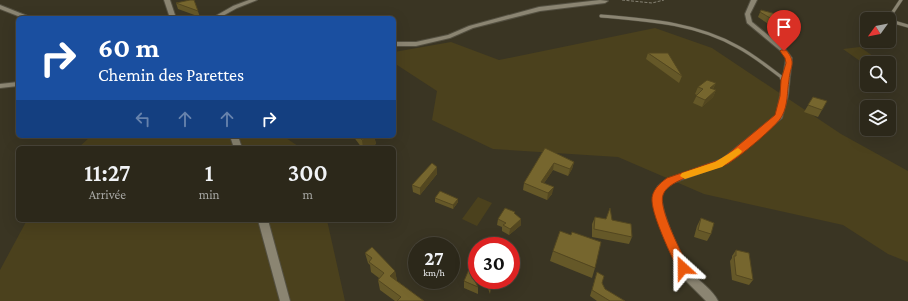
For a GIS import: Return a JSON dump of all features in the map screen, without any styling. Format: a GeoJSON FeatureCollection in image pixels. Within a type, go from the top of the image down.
{"type":"FeatureCollection","features":[{"type":"Feature","properties":{"kind":"street"},"geometry":{"type":"LineString","coordinates":[[166,0],[172,16]]}},
{"type":"Feature","properties":{"kind":"street"},"geometry":{"type":"LineString","coordinates":[[219,16],[235,7],[254,0]]}},
{"type":"Feature","properties":{"kind":"street"},"geometry":{"type":"LineString","coordinates":[[713,301],[683,268],[666,230],[657,201],[658,194],[663,186],[670,181],[725,161],[769,126],[778,116],[784,96],[789,58],[784,51],[750,23],[747,18],[748,8],[754,0]]}},
{"type":"Feature","properties":{"kind":"street"},"geometry":{"type":"LineString","coordinates":[[396,44],[416,44],[450,36],[471,27],[539,9],[605,1]]}},
{"type":"Feature","properties":{"kind":"street"},"geometry":{"type":"LineString","coordinates":[[0,7],[23,16]]}},
{"type":"Feature","properties":{"kind":"street"},"geometry":{"type":"LineString","coordinates":[[0,86],[16,84]]}},
{"type":"Feature","properties":{"kind":"street"},"geometry":{"type":"LineString","coordinates":[[264,222],[286,301]]}},
{"type":"Feature","properties":{"kind":"lane"},"geometry":{"type":"LineString","coordinates":[[901,0],[889,18],[894,22],[908,26]]}},
{"type":"Feature","properties":{"kind":"lane"},"geometry":{"type":"LineString","coordinates":[[601,16],[674,23],[722,39],[738,46],[785,80]]}},
{"type":"Feature","properties":{"kind":"path"},"geometry":{"type":"LineString","coordinates":[[622,0],[652,3],[664,0]]}},
{"type":"Feature","properties":{"kind":"shaded area"},"geometry":{"type":"Polygon","coordinates":[[[655,28],[712,48],[841,134],[908,171],[908,262],[888,254],[843,225],[704,194],[618,157],[493,149],[432,120],[437,91],[396,64],[396,52],[451,42],[499,60],[655,28]]]}},
{"type":"Feature","properties":{"kind":"shaded area"},"geometry":{"type":"Polygon","coordinates":[[[860,47],[873,56],[860,56],[860,61],[843,49],[860,47]]]}},
{"type":"Feature","properties":{"kind":"shaded area"},"geometry":{"type":"Polygon","coordinates":[[[89,138],[286,138],[298,146],[80,146],[89,138]]]}},
{"type":"Feature","properties":{"kind":"shaded area"},"geometry":{"type":"Polygon","coordinates":[[[478,197],[492,203],[477,226],[462,219],[478,197]]]}},
{"type":"Feature","properties":{"kind":"shaded area"},"geometry":{"type":"Polygon","coordinates":[[[26,222],[327,222],[345,301],[0,301],[0,270],[26,222]]]}},
{"type":"Feature","properties":{"kind":"building"},"geometry":{"type":"Polygon","coordinates":[[[194,0],[198,11],[176,3],[194,0]]]}},
{"type":"Feature","properties":{"kind":"building"},"geometry":{"type":"Polygon","coordinates":[[[761,10],[776,14],[779,11],[790,14],[782,25],[760,12],[761,10]]]}},
{"type":"Feature","properties":{"kind":"building"},"geometry":{"type":"Polygon","coordinates":[[[648,53],[668,53],[682,76],[648,53]]]}},
{"type":"Feature","properties":{"kind":"building"},"geometry":{"type":"Polygon","coordinates":[[[707,80],[716,83],[710,88],[716,90],[705,100],[696,96],[703,89],[698,87],[707,80]]]}},
{"type":"Feature","properties":{"kind":"building"},"geometry":{"type":"Polygon","coordinates":[[[813,97],[827,101],[822,110],[808,105],[813,97]]]}},
{"type":"Feature","properties":{"kind":"building"},"geometry":{"type":"Polygon","coordinates":[[[545,148],[574,162],[570,169],[554,163],[541,182],[554,187],[548,193],[524,183],[545,148]]]}},
{"type":"Feature","properties":{"kind":"building"},"geometry":{"type":"Polygon","coordinates":[[[432,163],[437,167],[420,188],[412,185],[432,163]]]}},
{"type":"Feature","properties":{"kind":"building"},"geometry":{"type":"Polygon","coordinates":[[[440,191],[458,199],[453,205],[435,198],[440,191]]]}},
{"type":"Feature","properties":{"kind":"building"},"geometry":{"type":"Polygon","coordinates":[[[505,208],[515,212],[514,213],[521,219],[510,229],[503,225],[506,223],[498,219],[505,208]]]}},
{"type":"Feature","properties":{"kind":"building"},"geometry":{"type":"Polygon","coordinates":[[[610,208],[612,220],[631,224],[632,237],[594,229],[595,217],[606,219],[610,208]]]}},
{"type":"Feature","properties":{"kind":"building"},"geometry":{"type":"Polygon","coordinates":[[[701,218],[714,223],[711,234],[698,230],[701,218]]]}},
{"type":"Feature","properties":{"kind":"building"},"geometry":{"type":"Polygon","coordinates":[[[560,231],[571,235],[572,232],[601,242],[595,268],[553,251],[560,231]]]}},
{"type":"Feature","properties":{"kind":"building"},"geometry":{"type":"Polygon","coordinates":[[[372,247],[395,271],[390,276],[424,301],[397,301],[401,297],[378,280],[384,273],[369,262],[372,258],[365,253],[372,247]]]}},
{"type":"Feature","properties":{"kind":"building"},"geometry":{"type":"Polygon","coordinates":[[[736,250],[749,253],[753,280],[736,275],[734,256],[736,256],[736,250]]]}},
{"type":"Feature","properties":{"kind":"building"},"geometry":{"type":"Polygon","coordinates":[[[468,271],[468,283],[464,281],[468,271]]]}},
{"type":"Feature","properties":{"kind":"building"},"geometry":{"type":"Polygon","coordinates":[[[597,272],[604,276],[602,283],[605,289],[625,301],[610,301],[592,290],[597,272]]]}},
{"type":"Feature","properties":{"kind":"slow traffic"},"geometry":{"type":"LineString","coordinates":[[685,176],[719,164],[738,151]]}},
{"type":"Feature","properties":{"kind":"route"},"geometry":{"type":"LineString","coordinates":[[683,268],[666,230],[657,201],[658,194],[663,186],[670,181],[725,161],[769,126],[778,116],[784,96],[785,80],[789,63],[789,58],[784,51]]}}]}
